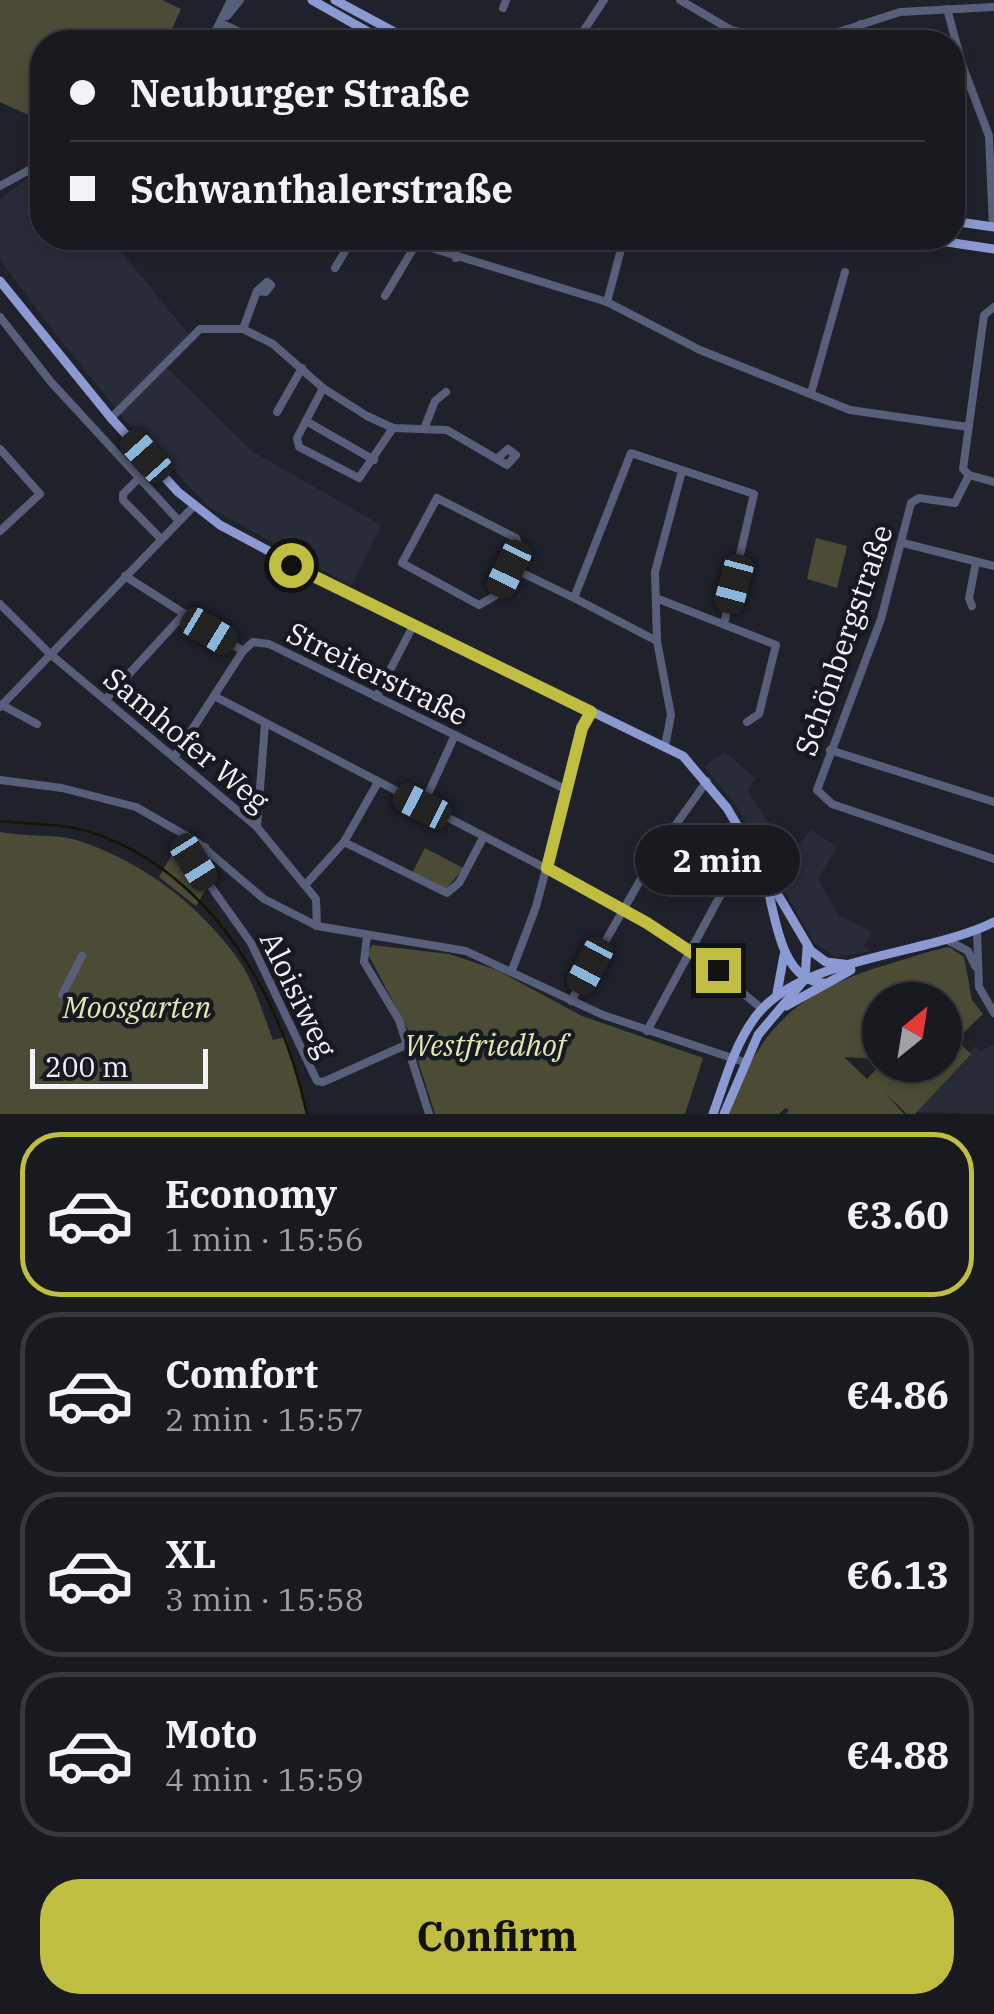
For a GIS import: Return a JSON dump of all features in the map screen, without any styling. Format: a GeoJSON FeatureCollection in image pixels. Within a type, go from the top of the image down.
{"type":"FeatureCollection","features":[{"type":"Feature","properties":{"kind":"main road"},"geometry":{"type":"LineString","coordinates":[[312,0],[365,30]]}},
{"type":"Feature","properties":{"kind":"main road"},"geometry":{"type":"LineString","coordinates":[[335,0],[391,30]]}},
{"type":"Feature","properties":{"kind":"main road"},"geometry":{"type":"LineString","coordinates":[[965,223],[994,227]]}},
{"type":"Feature","properties":{"kind":"main road"},"geometry":{"type":"LineString","coordinates":[[965,245],[994,249]]}},
{"type":"Feature","properties":{"kind":"main road"},"geometry":{"type":"LineString","coordinates":[[0,281],[112,418],[194,506],[268,553],[683,756],[707,781],[756,856],[806,945],[824,961],[851,965]]}},
{"type":"Feature","properties":{"kind":"main road"},"geometry":{"type":"LineString","coordinates":[[763,870],[784,947],[796,973],[824,982]]}},
{"type":"Feature","properties":{"kind":"main road"},"geometry":{"type":"LineString","coordinates":[[713,1114],[734,1057],[762,1009],[775,997],[805,979],[946,940],[994,922]]}},
{"type":"Feature","properties":{"kind":"main road"},"geometry":{"type":"LineString","coordinates":[[724,1114],[744,1062],[768,1020],[805,979],[806,945]]}},
{"type":"Feature","properties":{"kind":"main road"},"geometry":{"type":"LineString","coordinates":[[775,997],[782,982],[784,947]]}},
{"type":"Feature","properties":{"kind":"main road"},"geometry":{"type":"LineString","coordinates":[[768,1020],[824,982],[870,962]]}},
{"type":"Feature","properties":{"kind":"street"},"geometry":{"type":"LineString","coordinates":[[217,30],[231,0]]}},
{"type":"Feature","properties":{"kind":"street"},"geometry":{"type":"LineString","coordinates":[[221,23],[240,0]]}},
{"type":"Feature","properties":{"kind":"street"},"geometry":{"type":"LineString","coordinates":[[584,30],[604,0]]}},
{"type":"Feature","properties":{"kind":"street"},"geometry":{"type":"LineString","coordinates":[[680,0],[731,30]]}},
{"type":"Feature","properties":{"kind":"street"},"geometry":{"type":"LineString","coordinates":[[839,30],[900,12],[994,7]]}},
{"type":"Feature","properties":{"kind":"street"},"geometry":{"type":"LineString","coordinates":[[948,9],[953,30]]}},
{"type":"Feature","properties":{"kind":"street"},"geometry":{"type":"LineString","coordinates":[[221,23],[235,30]]}},
{"type":"Feature","properties":{"kind":"street"},"geometry":{"type":"LineString","coordinates":[[860,30],[861,24]]}},
{"type":"Feature","properties":{"kind":"street"},"geometry":{"type":"LineString","coordinates":[[965,72],[989,136],[994,227]]}},
{"type":"Feature","properties":{"kind":"street"},"geometry":{"type":"LineString","coordinates":[[0,186],[30,169]]}},
{"type":"Feature","properties":{"kind":"street"},"geometry":{"type":"LineString","coordinates":[[336,268],[346,250]]}},
{"type":"Feature","properties":{"kind":"street"},"geometry":{"type":"LineString","coordinates":[[386,296],[413,250]]}},
{"type":"Feature","properties":{"kind":"street"},"geometry":{"type":"LineString","coordinates":[[433,250],[608,302],[700,350],[866,414],[968,427]]}},
{"type":"Feature","properties":{"kind":"street"},"geometry":{"type":"LineString","coordinates":[[455,250],[456,258]]}},
{"type":"Feature","properties":{"kind":"street"},"geometry":{"type":"LineString","coordinates":[[608,302],[621,250]]}},
{"type":"Feature","properties":{"kind":"street"},"geometry":{"type":"LineString","coordinates":[[811,393],[844,272]]}},
{"type":"Feature","properties":{"kind":"street"},"geometry":{"type":"LineString","coordinates":[[244,329],[258,291]]}},
{"type":"Feature","properties":{"kind":"street"},"geometry":{"type":"LineString","coordinates":[[994,308],[984,315],[963,469],[969,476],[994,482]]}},
{"type":"Feature","properties":{"kind":"street"},"geometry":{"type":"LineString","coordinates":[[0,317],[138,479],[179,521]]}},
{"type":"Feature","properties":{"kind":"street"},"geometry":{"type":"LineString","coordinates":[[112,418],[200,329],[244,329],[273,344],[324,388],[393,428],[447,430],[499,458]]}},
{"type":"Feature","properties":{"kind":"street"},"geometry":{"type":"LineString","coordinates":[[277,412],[302,368]]}},
{"type":"Feature","properties":{"kind":"street"},"geometry":{"type":"LineString","coordinates":[[324,388],[297,438],[299,448],[354,478],[363,477],[393,428]]}},
{"type":"Feature","properties":{"kind":"street"},"geometry":{"type":"LineString","coordinates":[[424,430],[435,401],[446,392]]}},
{"type":"Feature","properties":{"kind":"street"},"geometry":{"type":"LineString","coordinates":[[306,421],[374,460]]}},
{"type":"Feature","properties":{"kind":"street"},"geometry":{"type":"LineString","coordinates":[[0,449],[40,494],[0,532]]}},
{"type":"Feature","properties":{"kind":"street"},"geometry":{"type":"LineString","coordinates":[[574,598],[626,456],[638,453],[754,494],[724,624]]}},
{"type":"Feature","properties":{"kind":"street"},"geometry":{"type":"LineString","coordinates":[[665,746],[671,715],[657,641],[658,552],[682,471]]}},
{"type":"Feature","properties":{"kind":"street","name":"Schönbergstraße"},"geometry":{"type":"LineString","coordinates":[[969,476],[955,504],[914,498],[881,618],[817,784],[818,796],[994,859]]}},
{"type":"Feature","properties":{"kind":"street"},"geometry":{"type":"LineString","coordinates":[[138,479],[123,494],[123,500],[161,538]]}},
{"type":"Feature","properties":{"kind":"street"},"geometry":{"type":"LineString","coordinates":[[437,498],[516,538],[519,548],[510,566],[495,596],[479,605],[402,563],[437,498]]}},
{"type":"Feature","properties":{"kind":"street"},"geometry":{"type":"LineString","coordinates":[[37,724],[1,706],[194,506]]}},
{"type":"Feature","properties":{"kind":"street"},"geometry":{"type":"LineString","coordinates":[[903,543],[994,566]]}},
{"type":"Feature","properties":{"kind":"street"},"geometry":{"type":"LineString","coordinates":[[972,606],[969,598],[976,562]]}},
{"type":"Feature","properties":{"kind":"street"},"geometry":{"type":"LineString","coordinates":[[510,566],[657,641]]}},
{"type":"Feature","properties":{"kind":"street","name":"Streiterstraße"},"geometry":{"type":"LineString","coordinates":[[125,576],[243,652],[253,642],[269,644],[567,790]]}},
{"type":"Feature","properties":{"kind":"street"},"geometry":{"type":"LineString","coordinates":[[656,598],[776,644],[759,714],[747,722]]}},
{"type":"Feature","properties":{"kind":"street","name":"Samhofer Weg"},"geometry":{"type":"LineString","coordinates":[[1,607],[49,653],[257,827],[307,883],[319,908],[317,926]]}},
{"type":"Feature","properties":{"kind":"street"},"geometry":{"type":"LineString","coordinates":[[106,699],[183,615]]}},
{"type":"Feature","properties":{"kind":"street"},"geometry":{"type":"LineString","coordinates":[[376,696],[413,626]]}},
{"type":"Feature","properties":{"kind":"street"},"geometry":{"type":"LineString","coordinates":[[175,756],[243,652]]}},
{"type":"Feature","properties":{"kind":"street"},"geometry":{"type":"LineString","coordinates":[[214,696],[622,908],[690,951],[762,1009]]}},
{"type":"Feature","properties":{"kind":"street"},"geometry":{"type":"LineString","coordinates":[[512,970],[547,868],[582,728],[591,712]]}},
{"type":"Feature","properties":{"kind":"street"},"geometry":{"type":"LineString","coordinates":[[257,827],[265,724]]}},
{"type":"Feature","properties":{"kind":"street"},"geometry":{"type":"LineString","coordinates":[[422,806],[455,735]]}},
{"type":"Feature","properties":{"kind":"street"},"geometry":{"type":"LineString","coordinates":[[830,750],[994,802]]}},
{"type":"Feature","properties":{"kind":"street"},"geometry":{"type":"LineString","coordinates":[[0,780],[73,790],[136,807],[205,848],[264,899],[317,926],[438,944],[512,970],[571,1001],[647,1031],[744,1062]]}},
{"type":"Feature","properties":{"kind":"street"},"geometry":{"type":"LineString","coordinates":[[571,1001],[622,908],[707,781]]}},
{"type":"Feature","properties":{"kind":"street"},"geometry":{"type":"LineString","coordinates":[[307,883],[344,842],[378,784]]}},
{"type":"Feature","properties":{"kind":"street"},"geometry":{"type":"LineString","coordinates":[[344,842],[446,892],[458,883],[484,838]]}},
{"type":"Feature","properties":{"kind":"street","name":"Aloisiweg"},"geometry":{"type":"LineString","coordinates":[[205,848],[194,862],[252,943],[318,1081],[408,1044]]}},
{"type":"Feature","properties":{"kind":"street"},"geometry":{"type":"LineString","coordinates":[[647,1031],[720,896],[756,856]]}},
{"type":"Feature","properties":{"kind":"street"},"geometry":{"type":"LineString","coordinates":[[778,923],[788,926],[793,919]]}},
{"type":"Feature","properties":{"kind":"street"},"geometry":{"type":"LineString","coordinates":[[976,930],[982,1000],[994,1013]]}},
{"type":"Feature","properties":{"kind":"street"},"geometry":{"type":"LineString","coordinates":[[367,935],[364,962],[399,1020],[429,1114]]}},
{"type":"Feature","properties":{"kind":"street"},"geometry":{"type":"LineString","coordinates":[[946,940],[968,952],[977,970]]}},
{"type":"Feature","properties":{"kind":"street"},"geometry":{"type":"LineString","coordinates":[[62,995],[82,956]]}},
{"type":"Feature","properties":{"kind":"shaded area"},"geometry":{"type":"Polygon","coordinates":[[[30,176],[30,250],[120,250],[189,335],[162,363],[253,452],[381,525],[351,586],[209,507],[126,421],[0,260],[0,200],[30,176]]]}},
{"type":"Feature","properties":{"kind":"shaded area"},"geometry":{"type":"Polygon","coordinates":[[[725,752],[755,778],[748,791],[790,856],[811,829],[837,847],[818,879],[838,915],[871,932],[864,946],[871,951],[836,957],[814,943],[736,805],[704,766],[725,752]]]}},
{"type":"Feature","properties":{"kind":"shaded area"},"geometry":{"type":"Polygon","coordinates":[[[994,1045],[994,1114],[917,1112],[943,1082],[962,1082],[962,1061],[975,1046],[980,1051],[994,1045]]]}},
{"type":"Feature","properties":{"kind":"green space"},"geometry":{"type":"Polygon","coordinates":[[[0,0],[162,0],[181,9],[171,30],[30,30],[30,116],[0,102],[0,0]]]}},
{"type":"Feature","properties":{"kind":"green space"},"geometry":{"type":"Polygon","coordinates":[[[816,538],[847,546],[837,588],[807,579],[816,538]]]}},
{"type":"Feature","properties":{"kind":"green space","name":"Moosgarten"},"geometry":{"type":"Polygon","coordinates":[[[0,832],[68,838],[100,849],[146,873],[188,904],[240,962],[273,1040],[286,1037],[306,1114],[0,1114],[0,832]]]}},
{"type":"Feature","properties":{"kind":"green space"},"geometry":{"type":"Polygon","coordinates":[[[182,837],[195,846],[190,860],[207,887],[196,906],[159,877],[182,837]]]}},
{"type":"Feature","properties":{"kind":"green space"},"geometry":{"type":"Polygon","coordinates":[[[425,848],[463,868],[446,890],[412,873],[425,848]]]}},
{"type":"Feature","properties":{"kind":"green space","name":"Westfriedhof"},"geometry":{"type":"Polygon","coordinates":[[[372,945],[449,954],[497,970],[582,1016],[703,1058],[685,1114],[435,1114],[408,1030],[368,954],[372,945]]]}},
{"type":"Feature","properties":{"kind":"green space"},"geometry":{"type":"Polygon","coordinates":[[[949,947],[964,957],[972,1000],[983,1014],[962,1034],[962,982],[862,982],[862,1058],[844,1057],[862,1074],[862,1082],[945,1082],[915,1114],[907,1114],[885,1093],[904,1114],[786,1114],[789,1110],[785,1108],[779,1114],[729,1114],[753,1058],[784,1018],[826,988],[949,947]]]}},
{"type":"Feature","properties":{"kind":"green space"},"geometry":{"type":"Polygon","coordinates":[[[962,1046],[971,1054],[962,1064],[962,1046]]]}},
{"type":"Feature","properties":{"kind":"waterway"},"geometry":{"type":"LineString","coordinates":[[0,821],[63,826],[99,835],[140,855],[177,881],[209,912],[261,987],[296,1071],[307,1114]]}},
{"type":"Feature","properties":{"kind":"route"},"geometry":{"type":"LineString","coordinates":[[291,565],[591,712],[582,728],[547,868],[622,908],[718,970]]}}]}
